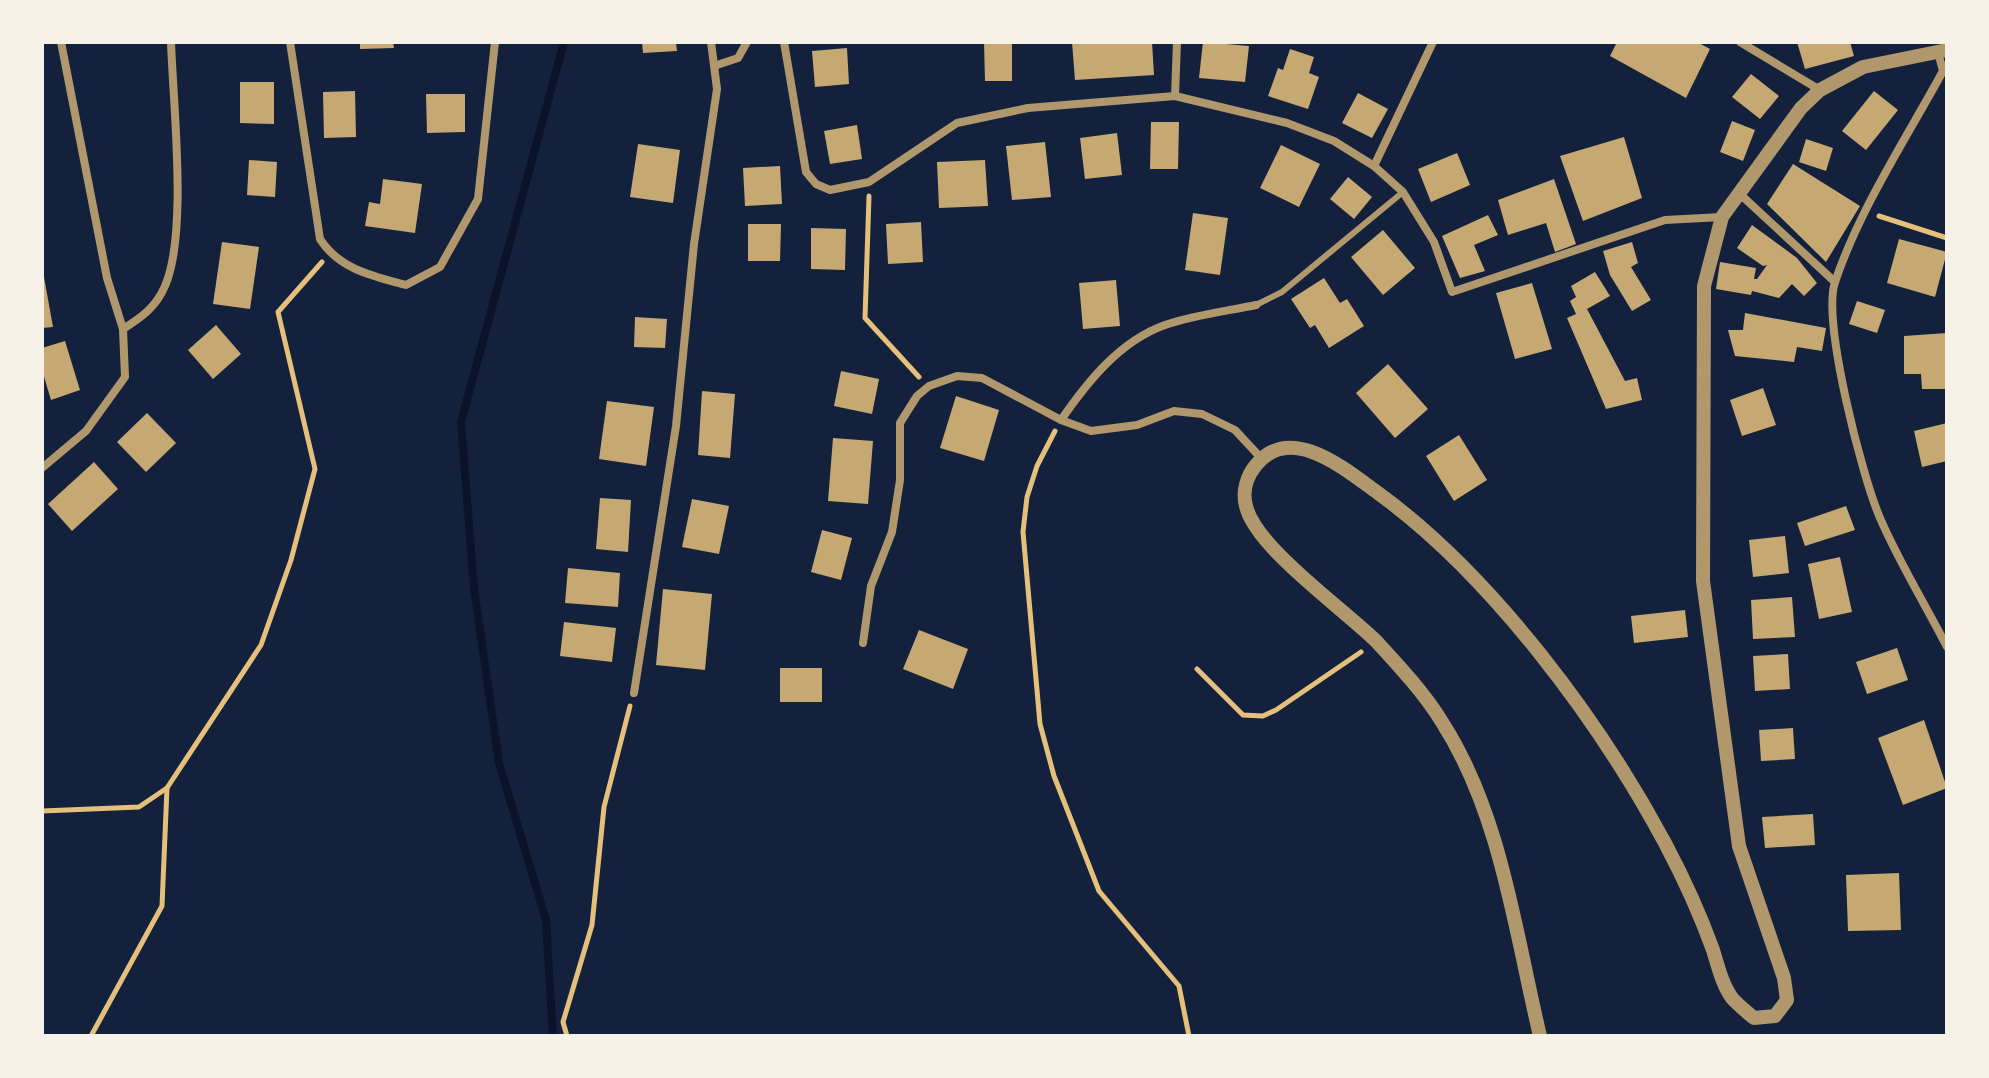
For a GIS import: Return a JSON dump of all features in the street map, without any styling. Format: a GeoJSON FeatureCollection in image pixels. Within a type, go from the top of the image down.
{"type":"FeatureCollection","features":[{"type":"Feature","properties":{"kind":"street"},"geometry":{"type":"LineString","coordinates":[[42,468],[86,431],[125,377],[123,329],[107,278],[61,42]]}},
{"type":"Feature","properties":{"kind":"street"},"geometry":{"type":"LineString","coordinates":[[123,329],[150,311],[166,285],[177,232],[171,42]]}},
{"type":"Feature","properties":{"kind":"street"},"geometry":{"type":"LineString","coordinates":[[290,42],[320,239],[330,254],[363,274],[406,285],[440,267],[478,199],[495,42]]}},
{"type":"Feature","properties":{"kind":"street"},"geometry":{"type":"LineString","coordinates":[[634,693],[676,426],[694,244],[717,89],[717,65],[711,42]]}},
{"type":"Feature","properties":{"kind":"street"},"geometry":{"type":"LineString","coordinates":[[717,65],[738,58],[747,42]]}},
{"type":"Feature","properties":{"kind":"street"},"geometry":{"type":"LineString","coordinates":[[784,42],[806,172],[816,184],[830,190],[869,182],[957,123],[1028,108],[1175,96],[1287,123],[1334,141],[1374,166],[1403,192],[1434,242],[1452,292],[1665,220],[1722,217]]}},
{"type":"Feature","properties":{"kind":"street"},"geometry":{"type":"LineString","coordinates":[[1175,96],[1177,42]]}},
{"type":"Feature","properties":{"kind":"street"},"geometry":{"type":"LineString","coordinates":[[1374,166],[1433,42]]}},
{"type":"Feature","properties":{"kind":"street"},"geometry":{"type":"LineString","coordinates":[[1740,42],[1820,90]]}},
{"type":"Feature","properties":{"kind":"street"},"geometry":{"type":"LineString","coordinates":[[1540,1036],[1491,832],[1473,778],[1442,722],[1375,641],[1277,552],[1250,519],[1245,487],[1261,458],[1289,447],[1309,449],[1332,460],[1382,496],[1461,567],[1513,623],[1585,715],[1665,843],[1732,998],[1754,1018],[1775,1016],[1787,1000],[1784,978],[1739,846],[1703,581],[1704,286],[1722,217],[1741,195],[1801,108],[1820,90],[1863,67],[1942,51],[1943,71],[1867,212],[1835,282],[1831,304],[1844,394],[1879,516],[1947,647]]}},
{"type":"Feature","properties":{"kind":"street"},"geometry":{"type":"LineString","coordinates":[[1741,195],[1835,282]]}},
{"type":"Feature","properties":{"kind":"street"},"geometry":{"type":"LineString","coordinates":[[1061,420],[1081,391],[1119,350],[1164,325],[1256,305]]}},
{"type":"Feature","properties":{"kind":"street"},"geometry":{"type":"LineString","coordinates":[[863,643],[871,586],[892,532],[900,480],[900,423],[917,396],[929,386],[957,376],[982,378],[1061,420],[1091,431],[1113,431],[1174,411],[1202,414],[1235,430],[1261,458]]}},
{"type":"Feature","properties":{"kind":"lane"},"geometry":{"type":"LineString","coordinates":[[1256,305],[1282,292],[1403,192]]}},
{"type":"Feature","properties":{"kind":"path"},"geometry":{"type":"LineString","coordinates":[[869,182],[865,318],[929,386]]}},
{"type":"Feature","properties":{"kind":"path"},"geometry":{"type":"LineString","coordinates":[[1867,212],[1947,238]]}},
{"type":"Feature","properties":{"kind":"path"},"geometry":{"type":"LineString","coordinates":[[42,811],[139,807],[167,788],[261,645],[291,560],[315,469],[278,312],[330,254]]}},
{"type":"Feature","properties":{"kind":"path"},"geometry":{"type":"LineString","coordinates":[[1061,420],[1037,466],[1027,497],[1023,532],[1040,724],[1054,776],[1099,891],[1160,958],[1179,986],[1189,1036]]}},
{"type":"Feature","properties":{"kind":"path"},"geometry":{"type":"LineString","coordinates":[[1197,669],[1243,715],[1263,716],[1324,679],[1375,641]]}},
{"type":"Feature","properties":{"kind":"path"},"geometry":{"type":"LineString","coordinates":[[567,1036],[563,1022],[592,925],[604,807],[634,693]]}},
{"type":"Feature","properties":{"kind":"path"},"geometry":{"type":"LineString","coordinates":[[91,1036],[162,906],[167,788]]}},
{"type":"Feature","properties":{"kind":"building"},"geometry":{"type":"Polygon","coordinates":[[[360,42],[393,42],[394,48],[360,49],[360,42]]]}},
{"type":"Feature","properties":{"kind":"building"},"geometry":{"type":"Polygon","coordinates":[[[642,42],[676,42],[677,51],[643,53],[642,42]]]}},
{"type":"Feature","properties":{"kind":"building"},"geometry":{"type":"Polygon","coordinates":[[[984,42],[1012,42],[1012,81],[985,81],[984,42]]]}},
{"type":"Feature","properties":{"kind":"building"},"geometry":{"type":"Polygon","coordinates":[[[1072,42],[1152,42],[1154,75],[1075,80],[1072,42]]]}},
{"type":"Feature","properties":{"kind":"building"},"geometry":{"type":"Polygon","coordinates":[[[1203,42],[1249,46],[1245,82],[1199,78],[1203,42]]]}},
{"type":"Feature","properties":{"kind":"building"},"geometry":{"type":"Polygon","coordinates":[[[1617,42],[1697,42],[1710,49],[1686,98],[1610,56],[1617,42]]]}},
{"type":"Feature","properties":{"kind":"building"},"geometry":{"type":"Polygon","coordinates":[[[1797,42],[1850,42],[1854,56],[1805,69],[1797,42]]]}},
{"type":"Feature","properties":{"kind":"building"},"geometry":{"type":"Polygon","coordinates":[[[847,48],[849,84],[815,87],[812,51],[847,48]]]}},
{"type":"Feature","properties":{"kind":"building"},"geometry":{"type":"Polygon","coordinates":[[[1290,49],[1314,57],[1309,73],[1319,77],[1308,109],[1268,96],[1278,68],[1283,70],[1290,49]]]}},
{"type":"Feature","properties":{"kind":"building"},"geometry":{"type":"Polygon","coordinates":[[[1751,74],[1779,96],[1760,119],[1732,97],[1751,74]]]}},
{"type":"Feature","properties":{"kind":"building"},"geometry":{"type":"Polygon","coordinates":[[[240,82],[274,82],[274,124],[240,123],[240,82]]]}},
{"type":"Feature","properties":{"kind":"building"},"geometry":{"type":"Polygon","coordinates":[[[355,91],[356,137],[324,138],[323,92],[355,91]]]}},
{"type":"Feature","properties":{"kind":"building"},"geometry":{"type":"Polygon","coordinates":[[[1874,91],[1898,110],[1866,150],[1842,131],[1874,91]]]}},
{"type":"Feature","properties":{"kind":"building"},"geometry":{"type":"Polygon","coordinates":[[[1358,93],[1388,109],[1372,138],[1342,123],[1358,93]]]}},
{"type":"Feature","properties":{"kind":"building"},"geometry":{"type":"Polygon","coordinates":[[[426,94],[465,94],[465,132],[427,133],[426,94]]]}},
{"type":"Feature","properties":{"kind":"building"},"geometry":{"type":"Polygon","coordinates":[[[1732,121],[1755,130],[1743,161],[1720,152],[1732,121]]]}},
{"type":"Feature","properties":{"kind":"building"},"geometry":{"type":"Polygon","coordinates":[[[1151,122],[1179,122],[1178,169],[1150,169],[1151,122]]]}},
{"type":"Feature","properties":{"kind":"building"},"geometry":{"type":"Polygon","coordinates":[[[857,125],[862,159],[830,164],[824,131],[857,125]]]}},
{"type":"Feature","properties":{"kind":"building"},"geometry":{"type":"Polygon","coordinates":[[[1117,133],[1122,175],[1085,179],[1080,138],[1117,133]]]}},
{"type":"Feature","properties":{"kind":"building"},"geometry":{"type":"Polygon","coordinates":[[[1624,137],[1642,198],[1583,221],[1560,156],[1624,137]]]}},
{"type":"Feature","properties":{"kind":"building"},"geometry":{"type":"Polygon","coordinates":[[[1806,139],[1833,148],[1826,171],[1799,162],[1806,139]]]}},
{"type":"Feature","properties":{"kind":"building"},"geometry":{"type":"Polygon","coordinates":[[[1045,142],[1051,197],[1012,200],[1006,146],[1045,142]]]}},
{"type":"Feature","properties":{"kind":"building"},"geometry":{"type":"Polygon","coordinates":[[[638,144],[680,150],[673,203],[630,197],[638,144]]]}},
{"type":"Feature","properties":{"kind":"building"},"geometry":{"type":"Polygon","coordinates":[[[1281,145],[1320,164],[1299,207],[1260,188],[1281,145]]]}},
{"type":"Feature","properties":{"kind":"building"},"geometry":{"type":"Polygon","coordinates":[[[1457,153],[1470,185],[1431,202],[1418,169],[1457,153]]]}},
{"type":"Feature","properties":{"kind":"building"},"geometry":{"type":"Polygon","coordinates":[[[249,160],[277,162],[275,197],[247,195],[249,160]]]}},
{"type":"Feature","properties":{"kind":"building"},"geometry":{"type":"Polygon","coordinates":[[[985,160],[988,206],[939,208],[937,162],[985,160]]]}},
{"type":"Feature","properties":{"kind":"building"},"geometry":{"type":"Polygon","coordinates":[[[1793,164],[1860,206],[1826,262],[1767,204],[1793,164]]]}},
{"type":"Feature","properties":{"kind":"building"},"geometry":{"type":"Polygon","coordinates":[[[780,166],[782,204],[745,206],[743,168],[780,166]]]}},
{"type":"Feature","properties":{"kind":"building"},"geometry":{"type":"Polygon","coordinates":[[[1348,177],[1372,197],[1354,219],[1330,199],[1348,177]]]}},
{"type":"Feature","properties":{"kind":"building"},"geometry":{"type":"Polygon","coordinates":[[[383,179],[422,184],[415,233],[365,226],[369,202],[380,204],[383,179]]]}},
{"type":"Feature","properties":{"kind":"building"},"geometry":{"type":"Polygon","coordinates":[[[1554,179],[1576,244],[1555,252],[1546,223],[1508,235],[1498,200],[1554,179]]]}},
{"type":"Feature","properties":{"kind":"building"},"geometry":{"type":"Polygon","coordinates":[[[1193,213],[1228,218],[1220,275],[1185,270],[1193,213]]]}},
{"type":"Feature","properties":{"kind":"building"},"geometry":{"type":"Polygon","coordinates":[[[1488,215],[1498,235],[1474,245],[1485,271],[1460,278],[1442,236],[1488,215]]]}},
{"type":"Feature","properties":{"kind":"building"},"geometry":{"type":"Polygon","coordinates":[[[921,222],[923,262],[888,264],[886,224],[921,222]]]}},
{"type":"Feature","properties":{"kind":"building"},"geometry":{"type":"Polygon","coordinates":[[[748,224],[781,224],[780,261],[748,261],[748,224]]]}},
{"type":"Feature","properties":{"kind":"building"},"geometry":{"type":"Polygon","coordinates":[[[1752,225],[1797,258],[1817,283],[1804,296],[1792,284],[1779,298],[1752,291],[1751,295],[1716,289],[1720,262],[1756,268],[1754,279],[1767,265],[1763,266],[1737,248],[1752,225]]]}},
{"type":"Feature","properties":{"kind":"building"},"geometry":{"type":"Polygon","coordinates":[[[811,228],[846,229],[845,270],[811,269],[811,228]]]}},
{"type":"Feature","properties":{"kind":"building"},"geometry":{"type":"Polygon","coordinates":[[[1383,230],[1415,268],[1383,295],[1351,257],[1383,230]]]}},
{"type":"Feature","properties":{"kind":"building"},"geometry":{"type":"Polygon","coordinates":[[[1899,239],[1947,252],[1935,297],[1887,283],[1899,239]]]}},
{"type":"Feature","properties":{"kind":"building"},"geometry":{"type":"Polygon","coordinates":[[[222,242],[259,247],[250,309],[213,304],[222,242]]]}},
{"type":"Feature","properties":{"kind":"building"},"geometry":{"type":"Polygon","coordinates":[[[1632,242],[1638,263],[1631,267],[1651,300],[1632,311],[1610,275],[1603,251],[1632,242]]]}},
{"type":"Feature","properties":{"kind":"building"},"geometry":{"type":"Polygon","coordinates":[[[42,266],[53,327],[42,328],[42,266]]]}},
{"type":"Feature","properties":{"kind":"building"},"geometry":{"type":"Polygon","coordinates":[[[1595,272],[1610,296],[1587,309],[1625,381],[1637,378],[1642,400],[1606,409],[1567,318],[1576,314],[1570,301],[1576,297],[1571,286],[1595,272]]]}},
{"type":"Feature","properties":{"kind":"building"},"geometry":{"type":"Polygon","coordinates":[[[1324,278],[1340,303],[1347,299],[1364,326],[1329,348],[1315,325],[1310,328],[1291,299],[1324,278]]]}},
{"type":"Feature","properties":{"kind":"building"},"geometry":{"type":"Polygon","coordinates":[[[1116,280],[1120,326],[1083,329],[1079,283],[1116,280]]]}},
{"type":"Feature","properties":{"kind":"building"},"geometry":{"type":"Polygon","coordinates":[[[1532,283],[1552,349],[1515,359],[1496,293],[1532,283]]]}},
{"type":"Feature","properties":{"kind":"building"},"geometry":{"type":"Polygon","coordinates":[[[1857,301],[1885,310],[1877,333],[1849,324],[1857,301]]]}},
{"type":"Feature","properties":{"kind":"building"},"geometry":{"type":"Polygon","coordinates":[[[1745,313],[1826,328],[1822,351],[1797,347],[1794,362],[1735,356],[1728,330],[1743,330],[1745,313]]]}},
{"type":"Feature","properties":{"kind":"building"},"geometry":{"type":"Polygon","coordinates":[[[635,317],[667,319],[665,348],[634,347],[635,317]]]}},
{"type":"Feature","properties":{"kind":"building"},"geometry":{"type":"Polygon","coordinates":[[[216,325],[241,354],[213,379],[188,350],[216,325]]]}},
{"type":"Feature","properties":{"kind":"building"},"geometry":{"type":"Polygon","coordinates":[[[1947,333],[1947,389],[1922,389],[1921,374],[1904,374],[1904,336],[1947,333]]]}},
{"type":"Feature","properties":{"kind":"building"},"geometry":{"type":"Polygon","coordinates":[[[65,341],[80,390],[51,400],[42,370],[42,348],[65,341]]]}},
{"type":"Feature","properties":{"kind":"building"},"geometry":{"type":"Polygon","coordinates":[[[1388,364],[1428,409],[1395,438],[1356,393],[1388,364]]]}},
{"type":"Feature","properties":{"kind":"building"},"geometry":{"type":"Polygon","coordinates":[[[841,371],[879,379],[872,414],[834,406],[841,371]]]}},
{"type":"Feature","properties":{"kind":"building"},"geometry":{"type":"Polygon","coordinates":[[[1763,388],[1776,425],[1742,436],[1730,400],[1763,388]]]}},
{"type":"Feature","properties":{"kind":"building"},"geometry":{"type":"Polygon","coordinates":[[[702,391],[735,394],[730,458],[698,455],[702,391]]]}},
{"type":"Feature","properties":{"kind":"building"},"geometry":{"type":"Polygon","coordinates":[[[956,396],[999,410],[984,461],[940,448],[956,396]]]}},
{"type":"Feature","properties":{"kind":"building"},"geometry":{"type":"Polygon","coordinates":[[[607,401],[654,407],[646,466],[599,459],[607,401]]]}},
{"type":"Feature","properties":{"kind":"building"},"geometry":{"type":"Polygon","coordinates":[[[147,413],[176,443],[146,472],[117,442],[147,413]]]}},
{"type":"Feature","properties":{"kind":"building"},"geometry":{"type":"Polygon","coordinates":[[[1947,423],[1947,461],[1922,467],[1914,431],[1947,423]]]}},
{"type":"Feature","properties":{"kind":"building"},"geometry":{"type":"Polygon","coordinates":[[[1459,435],[1487,480],[1454,501],[1426,456],[1459,435]]]}},
{"type":"Feature","properties":{"kind":"building"},"geometry":{"type":"Polygon","coordinates":[[[833,438],[873,441],[868,504],[828,501],[833,438]]]}},
{"type":"Feature","properties":{"kind":"building"},"geometry":{"type":"Polygon","coordinates":[[[94,462],[118,489],[72,531],[48,504],[94,462]]]}},
{"type":"Feature","properties":{"kind":"building"},"geometry":{"type":"Polygon","coordinates":[[[600,498],[631,500],[628,552],[596,549],[600,498]]]}},
{"type":"Feature","properties":{"kind":"building"},"geometry":{"type":"Polygon","coordinates":[[[692,499],[729,506],[719,554],[682,547],[692,499]]]}},
{"type":"Feature","properties":{"kind":"building"},"geometry":{"type":"Polygon","coordinates":[[[1846,506],[1855,530],[1805,546],[1797,523],[1846,506]]]}},
{"type":"Feature","properties":{"kind":"building"},"geometry":{"type":"Polygon","coordinates":[[[822,530],[852,538],[841,580],[811,572],[822,530]]]}},
{"type":"Feature","properties":{"kind":"building"},"geometry":{"type":"Polygon","coordinates":[[[1785,536],[1789,573],[1753,577],[1749,540],[1785,536]]]}},
{"type":"Feature","properties":{"kind":"building"},"geometry":{"type":"Polygon","coordinates":[[[1840,557],[1852,612],[1819,619],[1808,564],[1840,557]]]}},
{"type":"Feature","properties":{"kind":"building"},"geometry":{"type":"Polygon","coordinates":[[[568,568],[620,573],[618,607],[565,603],[568,568]]]}},
{"type":"Feature","properties":{"kind":"building"},"geometry":{"type":"Polygon","coordinates":[[[663,589],[712,594],[705,670],[656,665],[663,589]]]}},
{"type":"Feature","properties":{"kind":"building"},"geometry":{"type":"Polygon","coordinates":[[[1792,597],[1795,637],[1753,639],[1751,600],[1792,597]]]}},
{"type":"Feature","properties":{"kind":"building"},"geometry":{"type":"Polygon","coordinates":[[[1685,610],[1688,637],[1634,643],[1631,616],[1685,610]]]}},
{"type":"Feature","properties":{"kind":"building"},"geometry":{"type":"Polygon","coordinates":[[[564,622],[616,628],[612,662],[560,656],[564,622]]]}},
{"type":"Feature","properties":{"kind":"building"},"geometry":{"type":"Polygon","coordinates":[[[919,630],[968,649],[953,689],[903,669],[919,630]]]}},
{"type":"Feature","properties":{"kind":"building"},"geometry":{"type":"Polygon","coordinates":[[[1897,648],[1908,680],[1867,694],[1856,662],[1897,648]]]}},
{"type":"Feature","properties":{"kind":"building"},"geometry":{"type":"Polygon","coordinates":[[[1788,654],[1790,689],[1755,691],[1753,656],[1788,654]]]}},
{"type":"Feature","properties":{"kind":"building"},"geometry":{"type":"Polygon","coordinates":[[[780,668],[822,668],[822,702],[780,702],[780,668]]]}},
{"type":"Feature","properties":{"kind":"building"},"geometry":{"type":"Polygon","coordinates":[[[1924,720],[1947,788],[1903,805],[1878,738],[1924,720]]]}},
{"type":"Feature","properties":{"kind":"building"},"geometry":{"type":"Polygon","coordinates":[[[1793,728],[1795,759],[1761,761],[1759,730],[1793,728]]]}},
{"type":"Feature","properties":{"kind":"building"},"geometry":{"type":"Polygon","coordinates":[[[1813,814],[1815,845],[1765,848],[1762,817],[1813,814]]]}},
{"type":"Feature","properties":{"kind":"building"},"geometry":{"type":"Polygon","coordinates":[[[1899,873],[1901,930],[1848,931],[1846,875],[1899,873]]]}},
{"type":"Feature","properties":{"kind":"waterway"},"geometry":{"type":"LineString","coordinates":[[553,1036],[546,920],[499,763],[474,588],[461,422],[564,42]]}}]}
